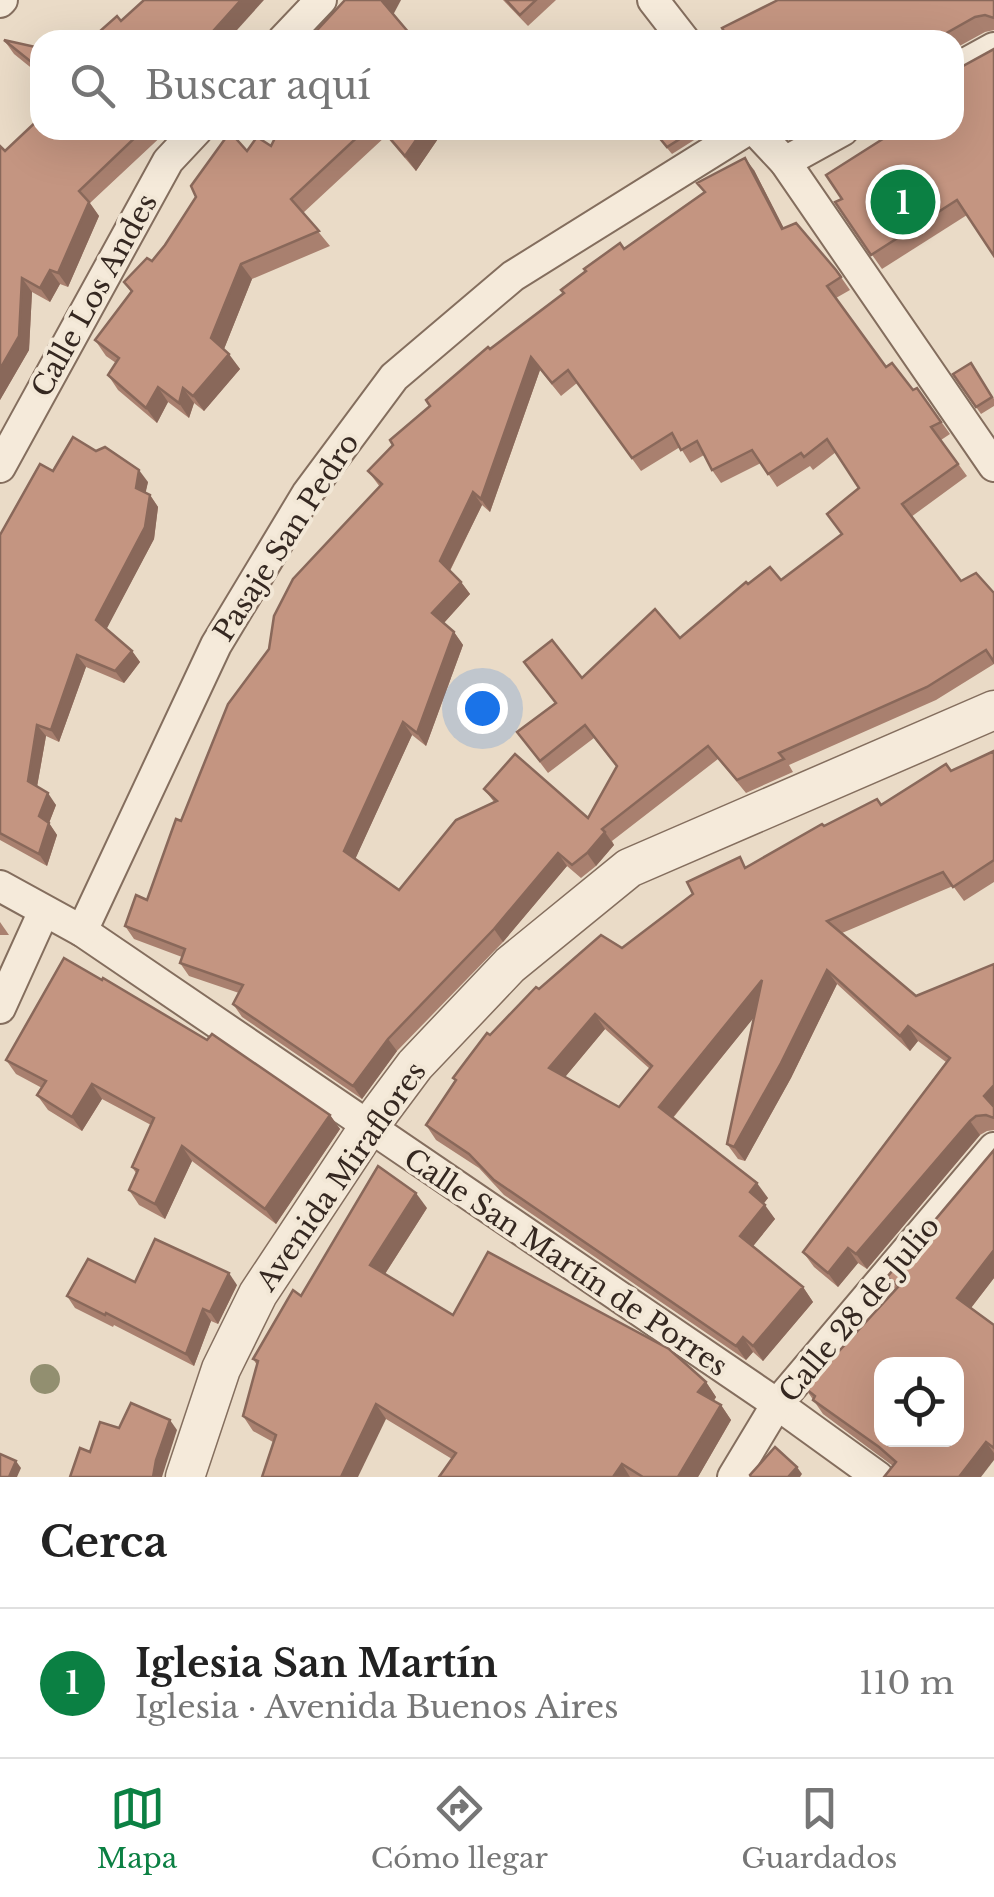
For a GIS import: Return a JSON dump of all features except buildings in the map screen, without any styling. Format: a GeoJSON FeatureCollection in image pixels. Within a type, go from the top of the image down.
{"type":"FeatureCollection","features":[{"type":"Feature","properties":{"kind":"street"},"geometry":{"type":"LineString","coordinates":[[292,30],[321,0]]}},
{"type":"Feature","properties":{"kind":"street"},"geometry":{"type":"LineString","coordinates":[[652,0],[676,30]]}},
{"type":"Feature","properties":{"kind":"street"},"geometry":{"type":"LineString","coordinates":[[964,64],[994,48]]}},
{"type":"Feature","properties":{"kind":"street","name":"Calle Los Andes"},"geometry":{"type":"LineString","coordinates":[[0,468],[168,161],[188,140]]}},
{"type":"Feature","properties":{"kind":"street","name":"Pasaje San Pedro"},"geometry":{"type":"LineString","coordinates":[[82,931],[216,646],[307,494],[394,377],[513,276],[731,140]]}},
{"type":"Feature","properties":{"kind":"street"},"geometry":{"type":"LineString","coordinates":[[764,140],[785,162],[994,466]]}},
{"type":"Feature","properties":{"kind":"street"},"geometry":{"type":"LineString","coordinates":[[785,162],[825,140]]}},
{"type":"Feature","properties":{"kind":"street","name":"Avenida Miraflores"},"geometry":{"type":"LineString","coordinates":[[185,1477],[221,1369],[258,1294],[368,1128],[415,1066],[510,965],[629,868],[994,710]]}},
{"type":"Feature","properties":{"kind":"street","name":"Calle San Martín de Porres"},"geometry":{"type":"LineString","coordinates":[[0,886],[82,931],[777,1404],[878,1477]]}},
{"type":"Feature","properties":{"kind":"street"},"geometry":{"type":"LineString","coordinates":[[0,1008],[44,911]]}},
{"type":"Feature","properties":{"kind":"street","name":"Calle 28 de Julio"},"geometry":{"type":"LineString","coordinates":[[733,1477],[777,1404],[994,1148]]}},
{"type":"Feature","properties":{"kind":"place","name":"Iglesia San Martín"},"geometry":{"type":"Point","coordinates":[903,202]}}]}
